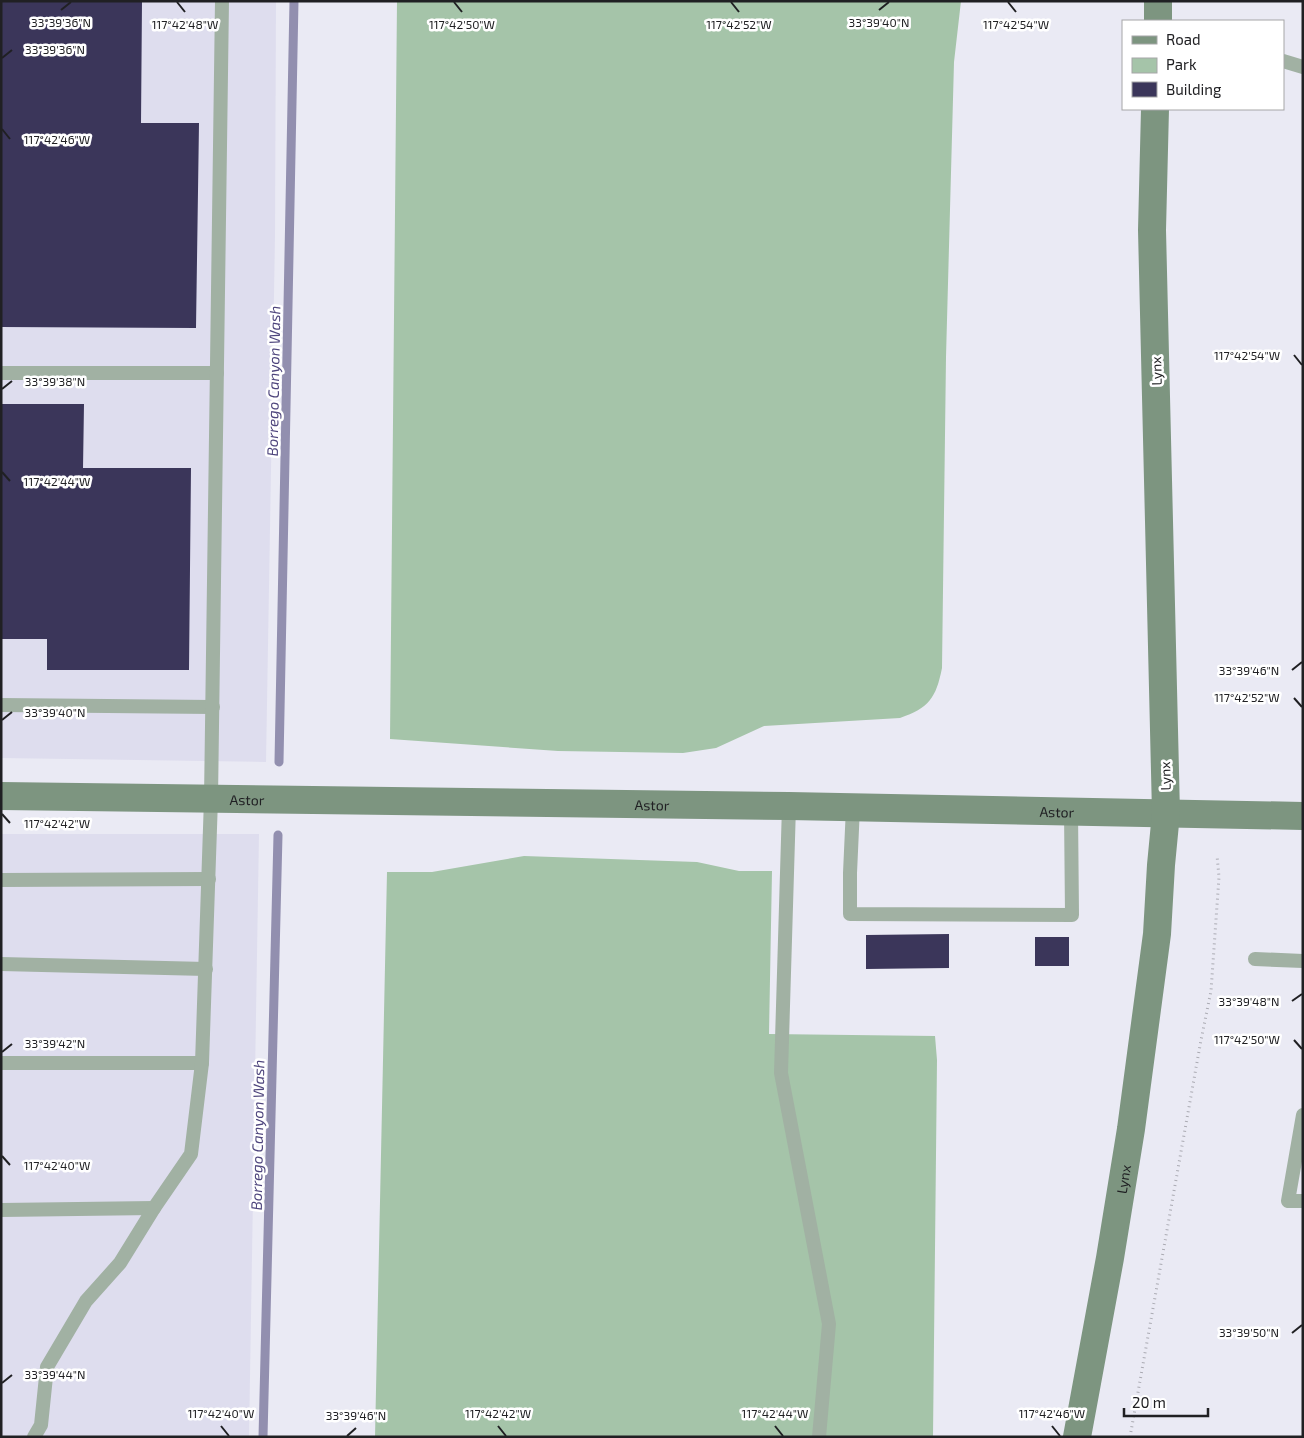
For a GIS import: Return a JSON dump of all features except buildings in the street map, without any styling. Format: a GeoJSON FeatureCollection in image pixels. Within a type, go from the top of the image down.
{"type":"FeatureCollection","features":[{"type":"Feature","properties":{"kind":"street"},"geometry":{"type":"LineString","coordinates":[[1158,1],[1158,20]]}},
{"type":"Feature","properties":{"kind":"street","name":"Lynx"},"geometry":{"type":"LineString","coordinates":[[1077,1437],[1110,1258],[1130,1130],[1157,934],[1166,813],[1152,230],[1155,110]]}},
{"type":"Feature","properties":{"kind":"street","name":"Astor"},"geometry":{"type":"LineString","coordinates":[[1,796],[789,806],[1303,816]]}},
{"type":"Feature","properties":{"kind":"lane"},"geometry":{"type":"LineString","coordinates":[[34,1437],[41,1425],[47,1367],[86,1301],[120,1263],[154,1208],[191,1154],[202,1063],[209,879],[222,1]]}},
{"type":"Feature","properties":{"kind":"lane"},"geometry":{"type":"LineString","coordinates":[[1284,60],[1303,67]]}},
{"type":"Feature","properties":{"kind":"lane"},"geometry":{"type":"LineString","coordinates":[[1,373],[217,373]]}},
{"type":"Feature","properties":{"kind":"lane"},"geometry":{"type":"LineString","coordinates":[[1,705],[212,707]]}},
{"type":"Feature","properties":{"kind":"lane"},"geometry":{"type":"LineString","coordinates":[[789,806],[781,1073],[829,1324],[819,1437]]}},
{"type":"Feature","properties":{"kind":"lane"},"geometry":{"type":"LineString","coordinates":[[853,808],[850,914],[1072,915],[1071,811]]}},
{"type":"Feature","properties":{"kind":"lane"},"geometry":{"type":"LineString","coordinates":[[1,880],[209,879]]}},
{"type":"Feature","properties":{"kind":"lane"},"geometry":{"type":"LineString","coordinates":[[1256,959],[1303,961]]}},
{"type":"Feature","properties":{"kind":"lane"},"geometry":{"type":"LineString","coordinates":[[1,964],[206,969]]}},
{"type":"Feature","properties":{"kind":"lane"},"geometry":{"type":"LineString","coordinates":[[1,1062],[202,1063]]}},
{"type":"Feature","properties":{"kind":"lane"},"geometry":{"type":"LineString","coordinates":[[1303,1115],[1288,1201],[1303,1201]]}},
{"type":"Feature","properties":{"kind":"lane"},"geometry":{"type":"LineString","coordinates":[[1,1210],[154,1208]]}},
{"type":"Feature","properties":{"kind":"path"},"geometry":{"type":"LineString","coordinates":[[1130,1437],[1211,991],[1219,877],[1217,855]]}},
{"type":"Feature","properties":{"kind":"shaded area"},"geometry":{"type":"Polygon","coordinates":[[[1,1],[276,1],[275,236],[266,762],[1,758],[1,1]]]}},
{"type":"Feature","properties":{"kind":"shaded area"},"geometry":{"type":"Polygon","coordinates":[[[1,834],[259,834],[249,1437],[1,1437],[1,834]]]}},
{"type":"Feature","properties":{"kind":"green space"},"geometry":{"type":"Polygon","coordinates":[[[397,1],[961,1],[954,62],[946,357],[942,668],[934,694],[924,706],[900,718],[764,726],[716,748],[683,753],[558,751],[390,739],[397,1]]]}},
{"type":"Feature","properties":{"kind":"green space"},"geometry":{"type":"Polygon","coordinates":[[[524,856],[697,862],[739,871],[772,871],[769,1034],[935,1036],[937,1060],[933,1437],[375,1437],[387,872],[432,872],[524,856]]]}},
{"type":"Feature","properties":{"kind":"waterway","name":"Borrego Canyon Wash"},"geometry":{"type":"LineString","coordinates":[[279,762],[294,1]]}},
{"type":"Feature","properties":{"kind":"waterway","name":"Borrego Canyon Wash"},"geometry":{"type":"LineString","coordinates":[[263,1437],[278,835]]}}]}
